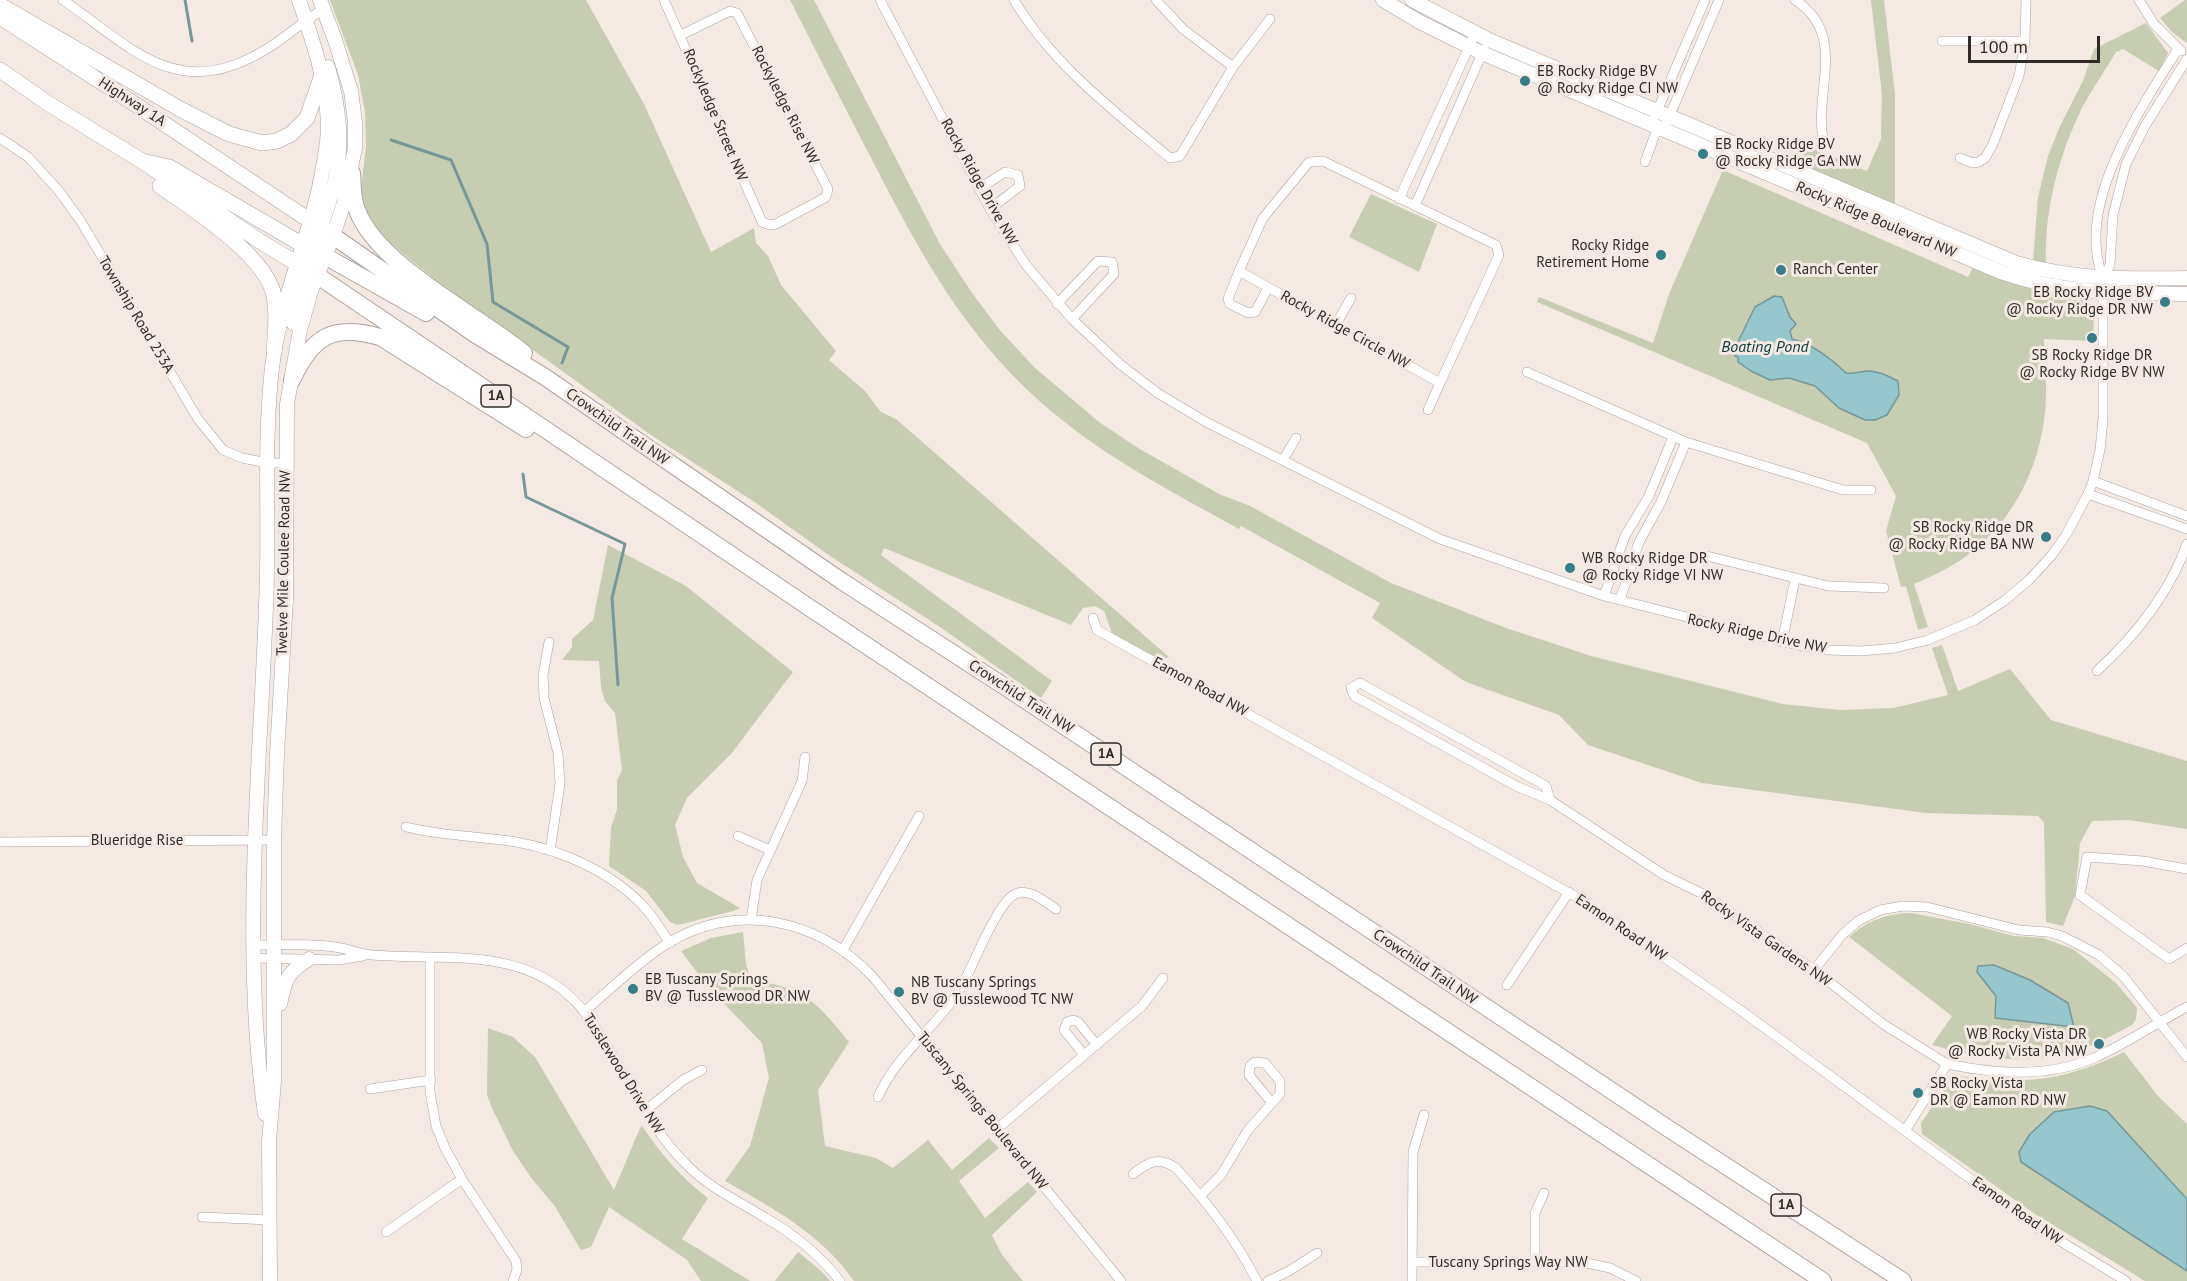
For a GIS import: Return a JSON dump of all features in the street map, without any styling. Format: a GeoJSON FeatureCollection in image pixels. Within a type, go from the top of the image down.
{"type":"FeatureCollection","features":[{"type":"Feature","properties":{"kind":"highway"},"geometry":{"type":"LineString","coordinates":[[352,173],[357,209],[374,240],[421,279],[524,352],[545,377]]}},
{"type":"Feature","properties":{"kind":"highway","name":"Crowchild Trail NW"},"geometry":{"type":"LineString","coordinates":[[321,229],[476,335],[545,377],[843,582],[1010,690],[1669,1129],[1903,1281]]}},
{"type":"Feature","properties":{"kind":"highway"},"geometry":{"type":"LineString","coordinates":[[312,257],[442,322],[476,335]]}},
{"type":"Feature","properties":{"kind":"highway","name":"1A"},"geometry":{"type":"LineString","coordinates":[[312,257],[673,516],[1823,1281]]}},
{"type":"Feature","properties":{"kind":"highway"},"geometry":{"type":"LineString","coordinates":[[292,380],[306,355],[322,339],[345,332],[362,332],[380,337],[654,510],[673,516]]}},
{"type":"Feature","properties":{"kind":"main road"},"geometry":{"type":"LineString","coordinates":[[0,4],[180,109],[229,134],[262,143],[277,141],[291,134],[308,118],[322,75]]}},
{"type":"Feature","properties":{"kind":"main road","name":"Highway 1A"},"geometry":{"type":"LineString","coordinates":[[0,17],[262,189]]}},
{"type":"Feature","properties":{"kind":"main road","name":"1A"},"geometry":{"type":"LineString","coordinates":[[0,70],[142,161],[261,242],[312,257]]}},
{"type":"Feature","properties":{"kind":"main road"},"geometry":{"type":"LineString","coordinates":[[65,113],[77,127],[233,240],[261,268],[274,294],[274,351]]}},
{"type":"Feature","properties":{"kind":"main road"},"geometry":{"type":"LineString","coordinates":[[142,161],[169,167],[312,257],[321,229]]}},
{"type":"Feature","properties":{"kind":"main road","name":"Crowchild Trail NW"},"geometry":{"type":"LineString","coordinates":[[262,189],[321,229]]}},
{"type":"Feature","properties":{"kind":"street"},"geometry":{"type":"LineString","coordinates":[[63,0],[144,58],[170,69],[200,72],[230,67],[264,51],[322,4]]}},
{"type":"Feature","properties":{"kind":"street","name":"Twelve Mile Coulee Road NW"},"geometry":{"type":"LineString","coordinates":[[299,0],[322,75],[328,127],[321,229]]}},
{"type":"Feature","properties":{"kind":"street","name":"Rockyledge Street NW"},"geometry":{"type":"LineString","coordinates":[[664,0],[762,222],[770,225]]}},
{"type":"Feature","properties":{"kind":"street","name":"Rocky Ridge Drive NW"},"geometry":{"type":"LineString","coordinates":[[880,0],[990,209],[1026,265],[1072,319],[1121,364],[1159,394],[1208,423],[1440,539],[1604,596],[1782,642],[1828,650],[1878,650],[1928,640],[1960,627],[2004,601],[2041,568],[2066,535],[2088,494],[2100,450],[2103,419],[2103,278],[2096,261],[2097,230],[2102,201],[2115,159],[2133,122],[2178,50]]}},
{"type":"Feature","properties":{"kind":"street"},"geometry":{"type":"LineString","coordinates":[[1014,0],[1053,53],[1092,93],[1170,158],[1180,156],[1233,67],[1270,19]]}},
{"type":"Feature","properties":{"kind":"street"},"geometry":{"type":"LineString","coordinates":[[1156,0],[1183,29],[1233,67]]}},
{"type":"Feature","properties":{"kind":"street","name":"Rocky Ridge Boulevard NW"},"geometry":{"type":"LineString","coordinates":[[1383,0],[1418,21],[1482,53],[1660,121],[2016,263],[2059,274],[2103,278],[2187,278]]}},
{"type":"Feature","properties":{"kind":"street","name":"Rocky Ridge Boulevard NW"},"geometry":{"type":"LineString","coordinates":[[1412,0],[1475,34],[1660,121],[2002,273],[2058,288],[2103,292],[2187,294]]}},
{"type":"Feature","properties":{"kind":"street"},"geometry":{"type":"LineString","coordinates":[[1645,162],[1705,0]]}},
{"type":"Feature","properties":{"kind":"street"},"geometry":{"type":"LineString","coordinates":[[1660,121],[1719,0]]}},
{"type":"Feature","properties":{"kind":"street"},"geometry":{"type":"LineString","coordinates":[[1795,0],[1807,8],[1818,21],[1823,35],[1826,69],[1820,121],[1823,139]]}},
{"type":"Feature","properties":{"kind":"street"},"geometry":{"type":"LineString","coordinates":[[1960,158],[1973,163],[1985,158],[2019,76],[2025,41],[2026,0]]}},
{"type":"Feature","properties":{"kind":"street"},"geometry":{"type":"LineString","coordinates":[[2139,0],[2154,24],[2187,57]]}},
{"type":"Feature","properties":{"kind":"street","name":"Twelve Mile Coulee Road NW"},"geometry":{"type":"LineString","coordinates":[[269,1141],[256,1023],[255,840],[267,604],[268,463],[272,370],[274,351],[321,229],[352,173],[355,148],[355,122],[351,92],[322,4]]}},
{"type":"Feature","properties":{"kind":"street","name":"Rockyledge Rise NW"},"geometry":{"type":"LineString","coordinates":[[681,35],[730,11],[737,13],[828,189],[826,197],[770,225]]}},
{"type":"Feature","properties":{"kind":"street"},"geometry":{"type":"LineString","coordinates":[[1399,199],[1475,34]]}},
{"type":"Feature","properties":{"kind":"street"},"geometry":{"type":"LineString","coordinates":[[1414,206],[1489,40]]}},
{"type":"Feature","properties":{"kind":"street"},"geometry":{"type":"LineString","coordinates":[[313,41],[327,63],[336,95],[341,135],[335,184],[321,229]]}},
{"type":"Feature","properties":{"kind":"street"},"geometry":{"type":"LineString","coordinates":[[1942,41],[2025,41]]}},
{"type":"Feature","properties":{"kind":"street","name":"Rocky Ridge Drive NW"},"geometry":{"type":"LineString","coordinates":[[2103,278],[2110,265],[2113,215],[2126,164],[2145,126],[2187,57]]}},
{"type":"Feature","properties":{"kind":"street","name":"Township Road 253A"},"geometry":{"type":"LineString","coordinates":[[0,138],[28,157],[59,191],[80,220],[198,419],[223,450],[242,458],[268,463],[287,463]]}},
{"type":"Feature","properties":{"kind":"street"},"geometry":{"type":"LineString","coordinates":[[2115,159],[2126,164]]}},
{"type":"Feature","properties":{"kind":"street"},"geometry":{"type":"LineString","coordinates":[[1269,288],[1255,312],[1248,313],[1230,304],[1228,298],[1263,218],[1309,162],[1323,161],[1496,245],[1499,255],[1428,410]]}},
{"type":"Feature","properties":{"kind":"street"},"geometry":{"type":"LineString","coordinates":[[980,189],[1005,172],[1018,175],[1020,186],[990,209]]}},
{"type":"Feature","properties":{"kind":"street"},"geometry":{"type":"LineString","coordinates":[[287,404],[285,366],[289,342],[312,257]]}},
{"type":"Feature","properties":{"kind":"street","name":"Twelve Mile Coulee Road NW"},"geometry":{"type":"LineString","coordinates":[[270,1281],[269,1141],[274,1081],[274,840],[286,600],[287,404],[312,257]]}},
{"type":"Feature","properties":{"kind":"street"},"geometry":{"type":"LineString","coordinates":[[1057,304],[1098,261],[1112,262],[1114,274],[1072,319]]}},
{"type":"Feature","properties":{"kind":"street","name":"Rocky Ridge Circle NW"},"geometry":{"type":"LineString","coordinates":[[1239,271],[1440,383]]}},
{"type":"Feature","properties":{"kind":"street"},"geometry":{"type":"LineString","coordinates":[[1336,324],[1351,298]]}},
{"type":"Feature","properties":{"kind":"street"},"geometry":{"type":"LineString","coordinates":[[1527,372],[1679,439],[1843,490],[1871,490]]}},
{"type":"Feature","properties":{"kind":"street"},"geometry":{"type":"LineString","coordinates":[[1283,460],[1296,438]]}},
{"type":"Feature","properties":{"kind":"street"},"geometry":{"type":"LineString","coordinates":[[1604,596],[1625,536],[1679,439]]}},
{"type":"Feature","properties":{"kind":"street"},"geometry":{"type":"LineString","coordinates":[[1620,600],[1639,542],[1660,502],[1679,439]]}},
{"type":"Feature","properties":{"kind":"street"},"geometry":{"type":"LineString","coordinates":[[2093,481],[2187,516]]}},
{"type":"Feature","properties":{"kind":"street"},"geometry":{"type":"LineString","coordinates":[[2088,494],[2187,529]]}},
{"type":"Feature","properties":{"kind":"street"},"geometry":{"type":"LineString","coordinates":[[1648,496],[1660,502]]}},
{"type":"Feature","properties":{"kind":"street"},"geometry":{"type":"LineString","coordinates":[[2138,511],[2142,500]]}},
{"type":"Feature","properties":{"kind":"street"},"geometry":{"type":"LineString","coordinates":[[1625,536],[1639,542]]}},
{"type":"Feature","properties":{"kind":"street"},"geometry":{"type":"LineString","coordinates":[[2097,671],[2124,645],[2148,616],[2175,572],[2187,544]]}},
{"type":"Feature","properties":{"kind":"street"},"geometry":{"type":"LineString","coordinates":[[1707,556],[1795,580],[1828,586],[1884,588]]}},
{"type":"Feature","properties":{"kind":"street"},"geometry":{"type":"LineString","coordinates":[[1782,642],[1795,580]]}},
{"type":"Feature","properties":{"kind":"street","name":"Eamon Road NW"},"geometry":{"type":"LineString","coordinates":[[1093,618],[1097,630],[1569,892],[1743,1012],[2032,1224],[2126,1281]]}},
{"type":"Feature","properties":{"kind":"street"},"geometry":{"type":"LineString","coordinates":[[549,642],[543,675],[544,698],[558,753],[560,784],[550,851]]}},
{"type":"Feature","properties":{"kind":"street","name":"Rocky Vista Gardens NW"},"geometry":{"type":"LineString","coordinates":[[1550,800],[1546,786],[1360,683],[1351,688],[1354,696],[1516,786],[1550,800],[1664,874],[1705,895],[1814,970],[1883,1024],[1947,1064]]}},
{"type":"Feature","properties":{"kind":"street"},"geometry":{"type":"LineString","coordinates":[[752,920],[756,886],[802,781],[806,757]]}},
{"type":"Feature","properties":{"kind":"street"},"geometry":{"type":"LineString","coordinates":[[843,950],[919,816]]}},
{"type":"Feature","properties":{"kind":"street"},"geometry":{"type":"LineString","coordinates":[[406,827],[517,842],[550,851],[588,867],[621,886],[646,909],[670,943]]}},
{"type":"Feature","properties":{"kind":"street"},"geometry":{"type":"LineString","coordinates":[[738,836],[770,850]]}},
{"type":"Feature","properties":{"kind":"street","name":"Blueridge Rise"},"geometry":{"type":"LineString","coordinates":[[0,842],[274,840]]}},
{"type":"Feature","properties":{"kind":"street"},"geometry":{"type":"LineString","coordinates":[[2187,869],[2143,861],[2087,857],[2080,895],[2169,959],[2187,948]]}},
{"type":"Feature","properties":{"kind":"street"},"geometry":{"type":"LineString","coordinates":[[878,1097],[886,1079],[954,999],[983,940],[1010,897],[1018,892],[1028,892],[1056,909]]}},
{"type":"Feature","properties":{"kind":"street"},"geometry":{"type":"LineString","coordinates":[[1507,985],[1569,892]]}},
{"type":"Feature","properties":{"kind":"street"},"geometry":{"type":"LineString","coordinates":[[1814,970],[1842,936],[1858,921],[1880,910],[1903,906],[1927,907],[2019,930],[2047,932],[2062,936],[2099,955],[2124,977],[2187,1057]]}},
{"type":"Feature","properties":{"kind":"street","name":"Tuscany Springs Boulevard NW"},"geometry":{"type":"LineString","coordinates":[[584,1012],[651,956],[697,929],[752,920],[783,923],[804,929],[843,950],[873,977],[1120,1281]]}},
{"type":"Feature","properties":{"kind":"street","name":"Tusslewood Drive NW"},"geometry":{"type":"LineString","coordinates":[[255,951],[340,948],[369,955],[477,959],[510,964],[528,970],[558,987],[584,1012],[657,1130],[675,1154],[701,1179],[779,1226],[815,1254],[840,1281]]}},
{"type":"Feature","properties":{"kind":"street","name":"Tusslewood Drive NW"},"geometry":{"type":"LineString","coordinates":[[275,951],[309,959],[339,960],[369,955]]}},
{"type":"Feature","properties":{"kind":"street"},"geometry":{"type":"LineString","coordinates":[[430,958],[431,1104],[436,1126],[462,1179],[514,1257],[517,1270],[513,1281]]}},
{"type":"Feature","properties":{"kind":"street"},"geometry":{"type":"LineString","coordinates":[[274,1039],[289,974],[309,959]]}},
{"type":"Feature","properties":{"kind":"street"},"geometry":{"type":"LineString","coordinates":[[997,1129],[1149,998],[1162,978]]}},
{"type":"Feature","properties":{"kind":"street"},"geometry":{"type":"LineString","coordinates":[[1905,1131],[1947,1064],[2003,1073],[2064,1068],[2092,1059],[2187,1007]]}},
{"type":"Feature","properties":{"kind":"street"},"geometry":{"type":"LineString","coordinates":[[1084,1055],[1064,1030],[1067,1022],[1072,1020],[1078,1022],[1096,1045]]}},
{"type":"Feature","properties":{"kind":"street"},"geometry":{"type":"LineString","coordinates":[[646,1110],[683,1080],[702,1070]]}},
{"type":"Feature","properties":{"kind":"street"},"geometry":{"type":"LineString","coordinates":[[370,1089],[431,1080]]}},
{"type":"Feature","properties":{"kind":"street"},"geometry":{"type":"LineString","coordinates":[[1201,1195],[1221,1175],[1245,1135],[1272,1103]]}},
{"type":"Feature","properties":{"kind":"street"},"geometry":{"type":"LineString","coordinates":[[1412,1281],[1413,1152],[1424,1115]]}},
{"type":"Feature","properties":{"kind":"street"},"geometry":{"type":"LineString","coordinates":[[1133,1174],[1147,1163],[1163,1161],[1176,1168],[1201,1195],[1227,1229],[1257,1281]]}},
{"type":"Feature","properties":{"kind":"street"},"geometry":{"type":"LineString","coordinates":[[386,1232],[462,1179]]}},
{"type":"Feature","properties":{"kind":"street"},"geometry":{"type":"LineString","coordinates":[[1534,1262],[1535,1213],[1544,1193]]}},
{"type":"Feature","properties":{"kind":"street"},"geometry":{"type":"LineString","coordinates":[[202,1217],[270,1220]]}},
{"type":"Feature","properties":{"kind":"street"},"geometry":{"type":"LineString","coordinates":[[1268,1281],[1317,1253]]}},
{"type":"Feature","properties":{"kind":"street","name":"Tuscany Springs Way NW"},"geometry":{"type":"LineString","coordinates":[[1412,1263],[1592,1263],[1619,1272],[1636,1281]]}},
{"type":"Feature","properties":{"kind":"green space"},"geometry":{"type":"Polygon","coordinates":[[[330,0],[586,0],[644,104],[711,252],[754,228],[756,243],[768,256],[781,285],[836,351],[829,360],[865,391],[881,412],[896,419],[1169,657],[1163,661],[1112,633],[1104,611],[1095,606],[1083,608],[1071,625],[884,548],[881,555],[1052,681],[1041,698],[940,627],[651,435],[433,278],[381,236],[365,210],[361,189],[366,146],[365,112],[358,75],[330,0]]]}},
{"type":"Feature","properties":{"kind":"green space"},"geometry":{"type":"Polygon","coordinates":[[[790,0],[814,0],[940,244],[999,329],[1034,367],[1099,422],[1138,448],[1219,494],[1250,506],[1391,583],[1506,628],[1591,656],[1783,704],[1840,710],[1893,708],[1948,695],[1932,648],[1942,645],[1958,691],[2010,669],[2051,720],[2187,761],[2187,829],[2129,820],[2092,821],[2080,843],[2075,896],[2063,926],[2046,922],[2044,822],[2038,816],[1926,813],[1702,783],[1588,745],[1559,715],[1466,682],[1372,618],[1380,603],[1241,526],[1239,529],[1142,475],[1095,445],[1051,411],[1021,383],[993,354],[969,324],[926,259],[906,225],[790,0]]]}},
{"type":"Feature","properties":{"kind":"green space"},"geometry":{"type":"Polygon","coordinates":[[[1871,0],[1884,0],[1895,95],[1895,207],[1795,164],[1803,144],[1867,171],[1881,139],[1882,95],[1871,0]]]}},
{"type":"Feature","properties":{"kind":"green space"},"geometry":{"type":"Polygon","coordinates":[[[2187,0],[2187,43],[2172,32],[2160,18],[2187,0]]]}},
{"type":"Feature","properties":{"kind":"green space"},"geometry":{"type":"Polygon","coordinates":[[[2146,23],[2168,53],[2159,71],[2123,49],[2116,52],[2082,108],[2066,146],[2050,205],[2046,265],[2033,262],[2038,197],[2048,156],[2060,126],[2083,81],[2094,49],[2146,23]]]}},
{"type":"Feature","properties":{"kind":"green space"},"geometry":{"type":"Polygon","coordinates":[[[1723,170],[1968,277],[1973,267],[2026,285],[2082,297],[2094,314],[2093,341],[2044,339],[2046,401],[2040,442],[2026,482],[2005,518],[1991,534],[1959,561],[1914,584],[1928,627],[1918,630],[1906,586],[1901,587],[1886,531],[1896,496],[1867,443],[1537,302],[1539,297],[1653,343],[1669,294],[1723,170]]]}},
{"type":"Feature","properties":{"kind":"green space"},"geometry":{"type":"Polygon","coordinates":[[[1371,194],[1437,224],[1419,272],[1349,237],[1371,194]]]}},
{"type":"Feature","properties":{"kind":"green space"},"geometry":{"type":"Polygon","coordinates":[[[608,545],[686,586],[793,672],[731,754],[687,798],[675,825],[683,857],[697,883],[740,908],[733,911],[678,925],[670,922],[646,891],[609,866],[611,828],[617,809],[617,781],[622,770],[615,713],[605,701],[601,687],[599,661],[562,660],[572,647],[572,639],[593,620],[608,545]]]}},
{"type":"Feature","properties":{"kind":"green space"},"geometry":{"type":"Polygon","coordinates":[[[1911,913],[1969,924],[2014,936],[2043,938],[2073,949],[2116,983],[2137,1008],[2136,1020],[2132,1025],[2075,1052],[2035,1059],[1993,1058],[1932,1045],[1952,1016],[1849,937],[1863,926],[1878,919],[1911,913]]]}},
{"type":"Feature","properties":{"kind":"green space"},"geometry":{"type":"Polygon","coordinates":[[[743,932],[746,964],[750,978],[787,988],[810,1000],[849,1042],[818,1090],[825,1146],[876,1158],[893,1168],[928,1140],[952,1170],[989,1138],[999,1148],[959,1181],[985,1218],[1028,1182],[1037,1192],[992,1235],[1002,1255],[1023,1281],[854,1281],[841,1264],[811,1236],[778,1212],[725,1181],[750,1146],[769,1078],[762,1043],[709,988],[681,951],[711,938],[743,932]]]}},
{"type":"Feature","properties":{"kind":"green space"},"geometry":{"type":"Polygon","coordinates":[[[488,1028],[513,1037],[535,1057],[614,1190],[642,1126],[672,1165],[708,1198],[682,1239],[750,1281],[701,1281],[687,1260],[609,1207],[591,1247],[581,1250],[554,1205],[513,1151],[492,1108],[487,1095],[488,1028]]]}},
{"type":"Feature","properties":{"kind":"green space"},"geometry":{"type":"Polygon","coordinates":[[[2124,1052],[2158,1096],[2187,1124],[2187,1281],[2145,1281],[2035,1214],[1922,1134],[1921,1123],[1953,1077],[2020,1080],[2051,1077],[2080,1070],[2124,1052]]]}},
{"type":"Feature","properties":{"kind":"green space"},"geometry":{"type":"Polygon","coordinates":[[[798,1252],[819,1269],[830,1281],[775,1281],[798,1252]]]}},
{"type":"Feature","properties":{"kind":"water","name":"Boating Pond"},"geometry":{"type":"Polygon","coordinates":[[[1774,296],[1782,297],[1790,317],[1796,324],[1790,331],[1792,339],[1807,344],[1846,373],[1874,371],[1898,381],[1899,395],[1887,415],[1875,420],[1865,420],[1839,408],[1815,386],[1789,378],[1770,380],[1738,362],[1734,350],[1755,307],[1774,296]]]}},
{"type":"Feature","properties":{"kind":"water"},"geometry":{"type":"Polygon","coordinates":[[[1994,965],[2030,980],[2068,1003],[2074,1027],[1995,1018],[1996,996],[1977,972],[1978,966],[1994,965]]]}},
{"type":"Feature","properties":{"kind":"water"},"geometry":{"type":"Polygon","coordinates":[[[2090,1106],[2107,1111],[2187,1199],[2187,1271],[2021,1162],[2019,1152],[2030,1134],[2054,1112],[2090,1106]]]}},
{"type":"Feature","properties":{"kind":"waterway"},"geometry":{"type":"LineString","coordinates":[[185,0],[192,41]]}},
{"type":"Feature","properties":{"kind":"waterway"},"geometry":{"type":"LineString","coordinates":[[391,140],[451,160],[487,244],[493,302],[568,347],[562,363]]}},
{"type":"Feature","properties":{"kind":"waterway"},"geometry":{"type":"LineString","coordinates":[[523,474],[526,497],[625,544],[612,598],[618,685]]}},
{"type":"Feature","properties":{"kind":"place","name":"EB Rocky Ridge BV @ Rocky Ridge CI NW"},"geometry":{"type":"Point","coordinates":[1525,81]}},
{"type":"Feature","properties":{"kind":"place","name":"EB Rocky Ridge BV @ Rocky Ridge GA NW"},"geometry":{"type":"Point","coordinates":[1703,154]}},
{"type":"Feature","properties":{"kind":"place","name":"Rocky Ridge Retirement Home"},"geometry":{"type":"Point","coordinates":[1661,255]}},
{"type":"Feature","properties":{"kind":"place","name":"Ranch Center"},"geometry":{"type":"Point","coordinates":[1781,270]}},
{"type":"Feature","properties":{"kind":"place","name":"EB Rocky Ridge BV @ Rocky Ridge DR NW"},"geometry":{"type":"Point","coordinates":[2165,302]}},
{"type":"Feature","properties":{"kind":"place","name":"SB Rocky Ridge DR @ Rocky Ridge BV NW"},"geometry":{"type":"Point","coordinates":[2092,338]}},
{"type":"Feature","properties":{"kind":"place","name":"SB Rocky Ridge DR @ Rocky Ridge BA NW"},"geometry":{"type":"Point","coordinates":[2046,537]}},
{"type":"Feature","properties":{"kind":"place","name":"WB Rocky Ridge DR @ Rocky Ridge VI NW"},"geometry":{"type":"Point","coordinates":[1570,568]}},
{"type":"Feature","properties":{"kind":"place","name":"EB Tuscany Springs BV @ Tusslewood DR NW"},"geometry":{"type":"Point","coordinates":[633,989]}},
{"type":"Feature","properties":{"kind":"place","name":"NB Tuscany Springs BV @ Tusslewood TC NW"},"geometry":{"type":"Point","coordinates":[899,992]}},
{"type":"Feature","properties":{"kind":"place","name":"WB Rocky Vista DR @ Rocky Vista PA NW"},"geometry":{"type":"Point","coordinates":[2099,1044]}},
{"type":"Feature","properties":{"kind":"place","name":"SB Rocky Vista DR @ Eamon RD NW"},"geometry":{"type":"Point","coordinates":[1918,1093]}}]}
